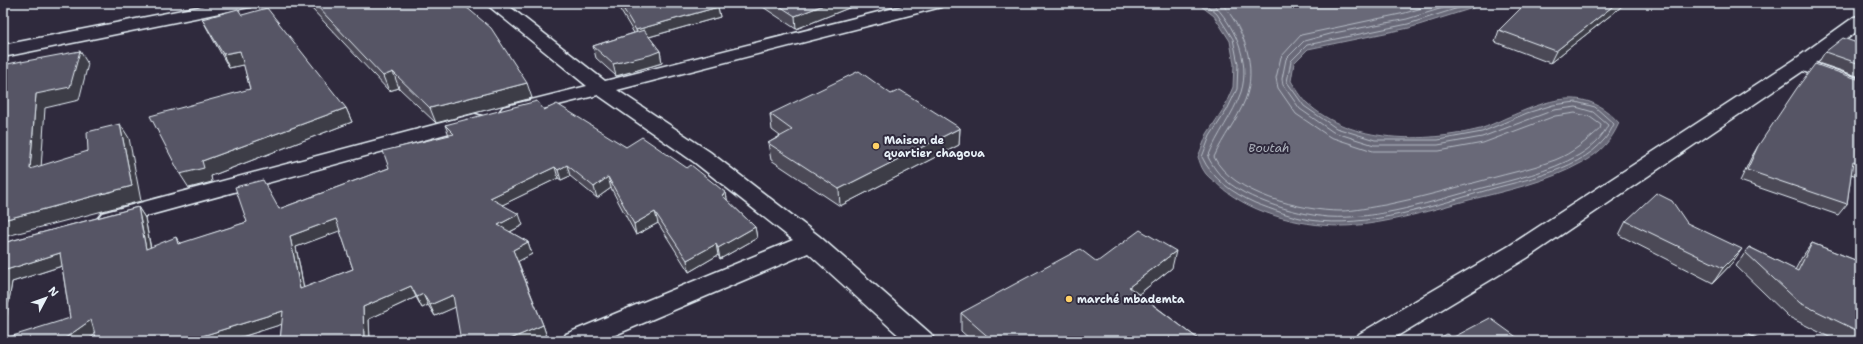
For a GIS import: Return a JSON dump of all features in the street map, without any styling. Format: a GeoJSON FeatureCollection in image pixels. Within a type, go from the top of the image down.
{"type":"FeatureCollection","features":[{"type":"Feature","properties":{"kind":"street"},"geometry":{"type":"LineString","coordinates":[[3,51],[244,3]]}},
{"type":"Feature","properties":{"kind":"street"},"geometry":{"type":"LineString","coordinates":[[494,3],[601,87],[702,158],[811,242],[922,341]]}},
{"type":"Feature","properties":{"kind":"street"},"geometry":{"type":"LineString","coordinates":[[87,224],[601,87],[935,3]]}},
{"type":"Feature","properties":{"kind":"street"},"geometry":{"type":"LineString","coordinates":[[1368,341],[1518,252],[1800,64],[1860,21]]}},
{"type":"Feature","properties":{"kind":"street"},"geometry":{"type":"LineString","coordinates":[[1800,64],[1860,86]]}},
{"type":"Feature","properties":{"kind":"street"},"geometry":{"type":"LineString","coordinates":[[575,341],[811,242]]}},
{"type":"Feature","properties":{"kind":"water","name":"Boutah"},"geometry":{"type":"Polygon","coordinates":[[[1197,3],[1483,3],[1473,8],[1409,28],[1308,49],[1294,63],[1291,81],[1307,103],[1325,116],[1345,126],[1367,133],[1389,137],[1413,138],[1459,134],[1483,128],[1536,106],[1565,99],[1579,99],[1592,103],[1606,111],[1619,123],[1605,146],[1589,158],[1570,169],[1511,190],[1371,224],[1341,226],[1290,220],[1257,209],[1242,202],[1228,193],[1207,175],[1203,169],[1198,157],[1207,134],[1224,108],[1233,87],[1234,64],[1230,41],[1214,16],[1197,3]]]}},
{"type":"Feature","properties":{"kind":"building"},"geometry":{"type":"Polygon","coordinates":[[[314,3],[464,3],[467,5],[465,6],[491,28],[527,83],[430,108],[393,72],[383,76],[314,3]]]}},
{"type":"Feature","properties":{"kind":"building"},"geometry":{"type":"Polygon","coordinates":[[[620,3],[714,3],[718,7],[636,30],[620,3]]]}},
{"type":"Feature","properties":{"kind":"building"},"geometry":{"type":"Polygon","coordinates":[[[775,3],[829,3],[795,16],[775,3]]]}},
{"type":"Feature","properties":{"kind":"building"},"geometry":{"type":"Polygon","coordinates":[[[1526,3],[1617,3],[1556,51],[1499,30],[1526,3]]]}},
{"type":"Feature","properties":{"kind":"building"},"geometry":{"type":"Polygon","coordinates":[[[267,8],[346,108],[202,161],[204,168],[180,174],[150,116],[250,89],[240,51],[223,54],[202,19],[238,9],[242,15],[267,8]]]}},
{"type":"Feature","properties":{"kind":"building"},"geometry":{"type":"Polygon","coordinates":[[[644,30],[660,51],[613,64],[593,46],[644,30]]]}},
{"type":"Feature","properties":{"kind":"building"},"geometry":{"type":"Polygon","coordinates":[[[1843,38],[1860,44],[1860,64],[1825,52],[1843,38]]]}},
{"type":"Feature","properties":{"kind":"building"},"geometry":{"type":"Polygon","coordinates":[[[80,51],[70,87],[36,94],[30,169],[88,151],[87,132],[120,124],[132,186],[3,220],[3,65],[80,51]]]}},
{"type":"Feature","properties":{"kind":"building"},"geometry":{"type":"Polygon","coordinates":[[[1815,64],[1860,80],[1860,163],[1853,161],[1847,204],[1747,170],[1758,146],[1815,64]]]}},
{"type":"Feature","properties":{"kind":"building","name":"Maison de quartier chagoua"},"geometry":{"type":"Polygon","coordinates":[[[859,71],[891,94],[900,90],[960,128],[839,189],[768,143],[792,130],[770,114],[859,71]]]}},
{"type":"Feature","properties":{"kind":"building"},"geometry":{"type":"Polygon","coordinates":[[[537,101],[544,110],[557,104],[626,147],[642,137],[687,168],[691,165],[726,193],[722,195],[755,227],[718,248],[716,244],[687,260],[655,212],[634,224],[608,177],[594,187],[567,165],[558,170],[555,167],[490,198],[519,214],[498,225],[528,242],[513,250],[543,325],[506,341],[461,341],[453,295],[430,305],[423,294],[417,297],[411,286],[363,307],[364,341],[280,341],[283,311],[186,341],[97,341],[91,320],[61,341],[3,341],[3,339],[70,318],[60,253],[3,271],[3,243],[138,207],[146,249],[176,237],[178,244],[247,222],[235,187],[263,180],[279,209],[389,168],[383,151],[454,134],[445,125],[537,101]],[[336,219],[290,236],[300,289],[353,269],[336,219]]]}},
{"type":"Feature","properties":{"kind":"building"},"geometry":{"type":"Polygon","coordinates":[[[1656,193],[1672,201],[1687,223],[1742,249],[1723,268],[1626,221],[1656,193]]]}},
{"type":"Feature","properties":{"kind":"building"},"geometry":{"type":"Polygon","coordinates":[[[1140,230],[1176,251],[1129,287],[1201,341],[993,341],[961,313],[1080,249],[1097,262],[1140,230]]]}},
{"type":"Feature","properties":{"kind":"building"},"geometry":{"type":"Polygon","coordinates":[[[1812,243],[1860,262],[1860,332],[1800,303],[1745,252],[1749,247],[1798,271],[1812,243]]]}},
{"type":"Feature","properties":{"kind":"building"},"geometry":{"type":"Polygon","coordinates":[[[1490,318],[1522,341],[1434,341],[1447,334],[1452,338],[1490,318]]]}},
{"type":"Feature","properties":{"kind":"building"},"geometry":{"type":"Polygon","coordinates":[[[1747,334],[1763,341],[1737,341],[1747,334]]]}},
{"type":"Feature","properties":{"kind":"place","name":"Maison de quartier chagoua"},"geometry":{"type":"Point","coordinates":[876,146]}},
{"type":"Feature","properties":{"kind":"place","name":"marché mbademta"},"geometry":{"type":"Point","coordinates":[1069,299]}}]}
